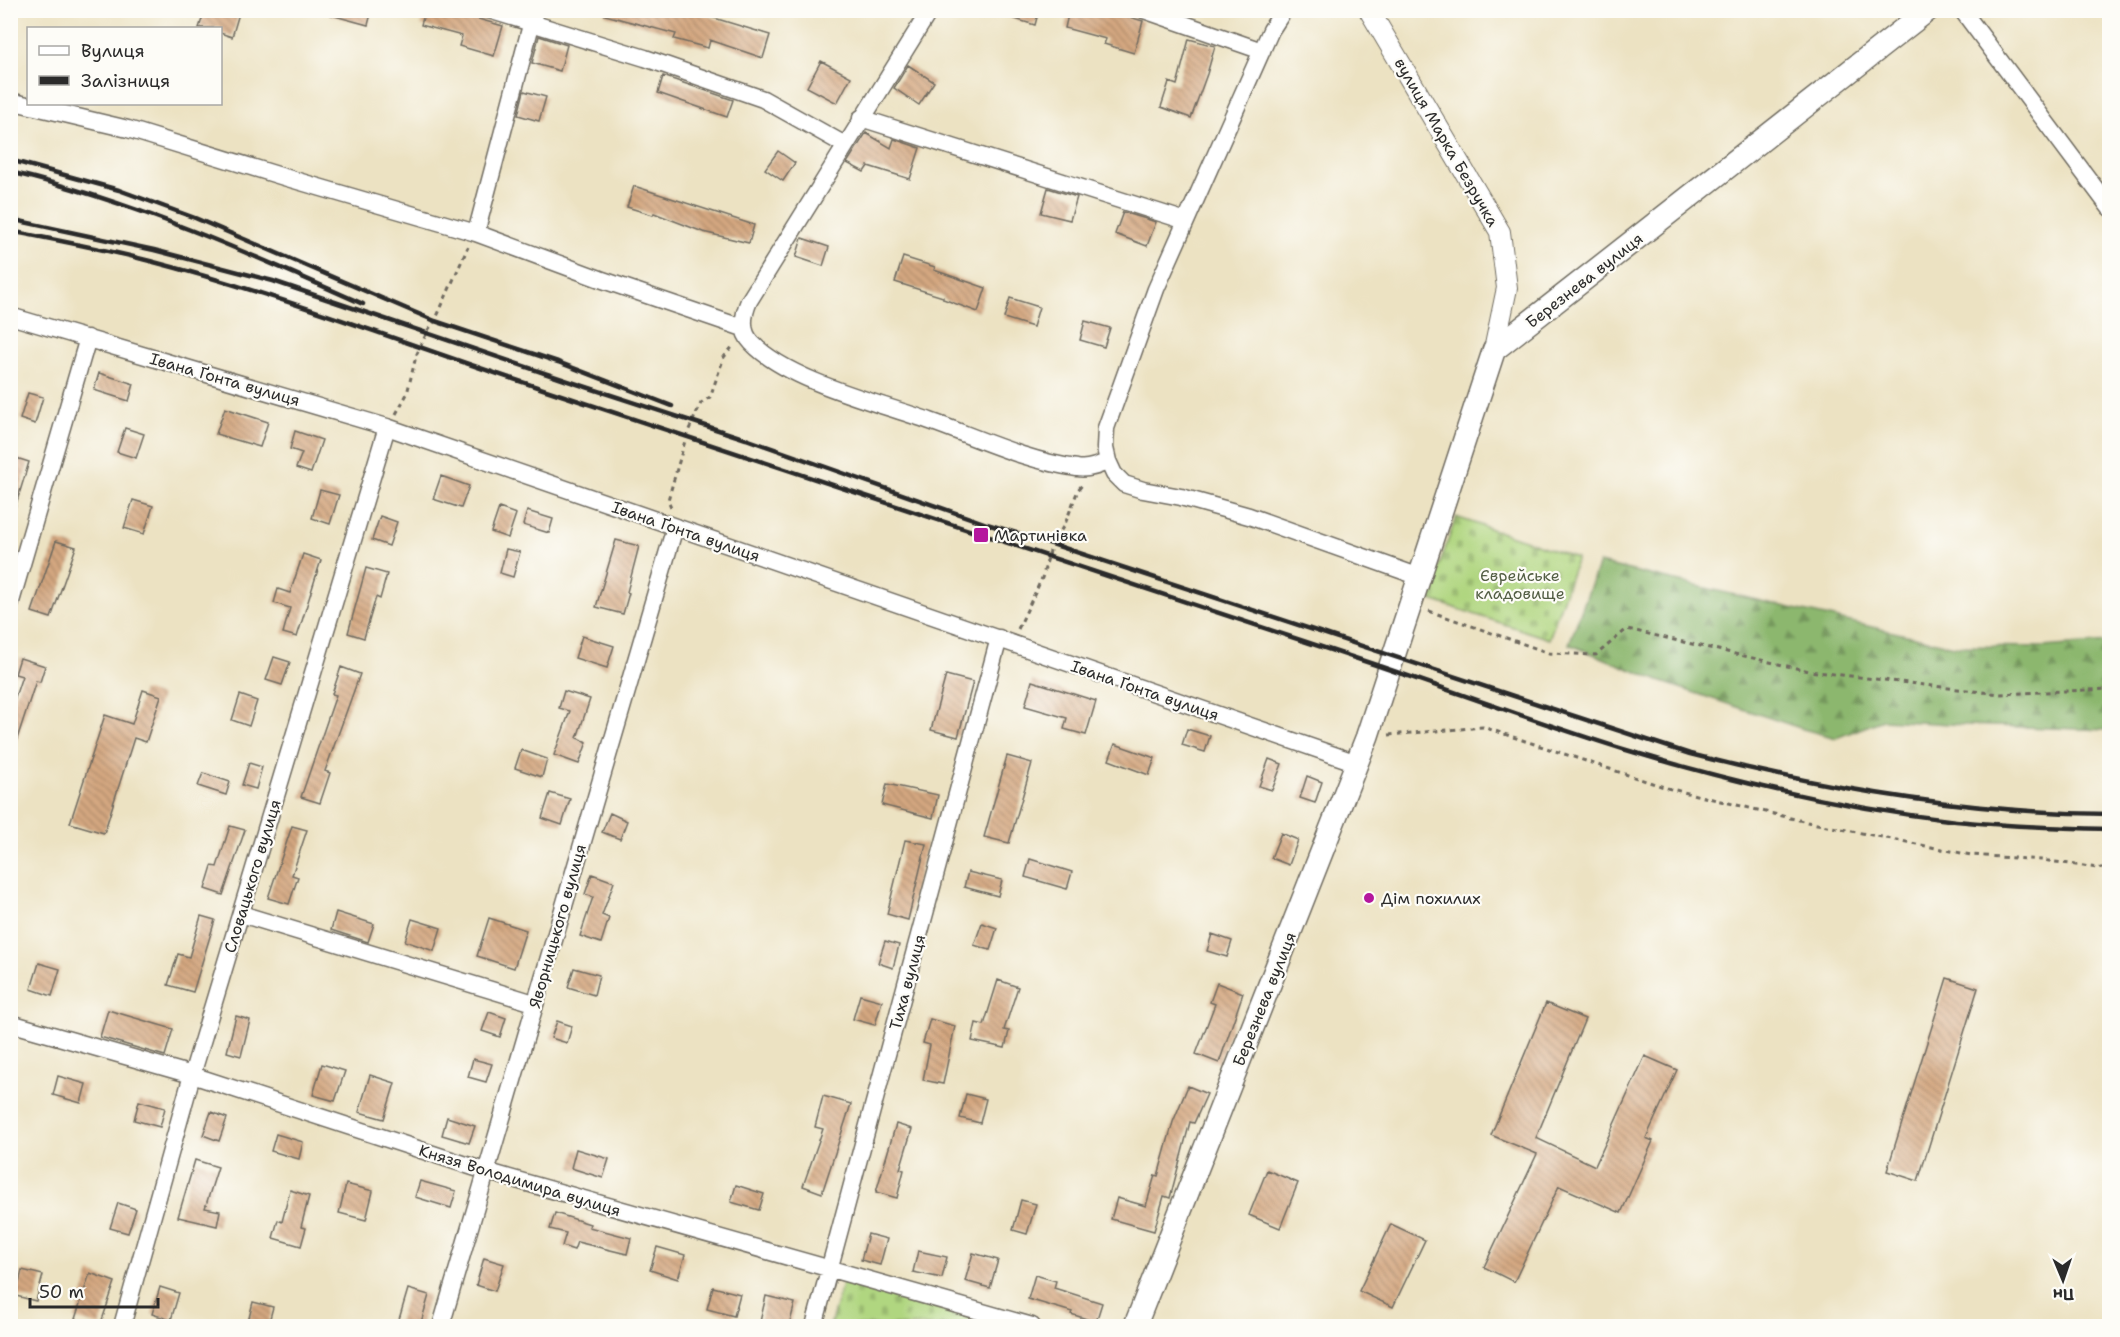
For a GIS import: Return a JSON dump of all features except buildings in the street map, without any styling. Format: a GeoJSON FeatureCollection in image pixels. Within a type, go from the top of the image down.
{"type":"FeatureCollection","features":[{"type":"Feature","properties":{"kind":"main road","name":"Березнева вулиця"},"geometry":{"type":"LineString","coordinates":[[1135,1326],[1357,763],[1494,350],[1928,10]]}},
{"type":"Feature","properties":{"kind":"street"},"geometry":{"type":"LineString","coordinates":[[489,10],[534,17],[763,99],[845,145]]}},
{"type":"Feature","properties":{"kind":"street"},"geometry":{"type":"LineString","coordinates":[[930,10],[749,301],[744,314],[743,328],[750,342],[773,361],[821,383],[1028,456],[1079,469],[1102,464]]}},
{"type":"Feature","properties":{"kind":"street"},"geometry":{"type":"LineString","coordinates":[[1144,10],[1262,51]]}},
{"type":"Feature","properties":{"kind":"street"},"geometry":{"type":"LineString","coordinates":[[1102,464],[1106,428],[1156,289],[1271,30],[1284,10]]}},
{"type":"Feature","properties":{"kind":"street","name":"вулиця Марка Безручка"},"geometry":{"type":"LineString","coordinates":[[1369,10],[1500,232],[1507,288],[1494,350]]}},
{"type":"Feature","properties":{"kind":"street"},"geometry":{"type":"LineString","coordinates":[[1962,10],[2109,208]]}},
{"type":"Feature","properties":{"kind":"street"},"geometry":{"type":"LineString","coordinates":[[476,233],[534,17]]}},
{"type":"Feature","properties":{"kind":"street"},"geometry":{"type":"LineString","coordinates":[[10,101],[128,129],[476,233],[743,328]]}},
{"type":"Feature","properties":{"kind":"street"},"geometry":{"type":"LineString","coordinates":[[861,118],[1186,221]]}},
{"type":"Feature","properties":{"kind":"street","name":"Івана Ґонта вулиця"},"geometry":{"type":"LineString","coordinates":[[10,316],[387,427],[1357,763]]}},
{"type":"Feature","properties":{"kind":"street"},"geometry":{"type":"LineString","coordinates":[[10,605],[88,338]]}},
{"type":"Feature","properties":{"kind":"street","name":"Словацького вулиця"},"geometry":{"type":"LineString","coordinates":[[122,1326],[192,1076],[387,427]]}},
{"type":"Feature","properties":{"kind":"street"},"geometry":{"type":"LineString","coordinates":[[1102,464],[1124,484],[1249,516],[1420,577]]}},
{"type":"Feature","properties":{"kind":"street","name":"Яворницького вулиця"},"geometry":{"type":"LineString","coordinates":[[441,1326],[675,527]]}},
{"type":"Feature","properties":{"kind":"street","name":"Тиха вулиця"},"geometry":{"type":"LineString","coordinates":[[813,1326],[1006,641]]}},
{"type":"Feature","properties":{"kind":"street"},"geometry":{"type":"LineString","coordinates":[[241,914],[534,1003]]}},
{"type":"Feature","properties":{"kind":"street","name":"Князя Володимира вулиця"},"geometry":{"type":"LineString","coordinates":[[10,1023],[192,1076],[485,1171],[1032,1326]]}},
{"type":"Feature","properties":{"kind":"path"},"geometry":{"type":"LineString","coordinates":[[387,427],[407,394],[416,356],[428,330],[435,321],[463,255],[476,233]]}},
{"type":"Feature","properties":{"kind":"path"},"geometry":{"type":"LineString","coordinates":[[675,527],[674,515],[668,500],[687,434],[701,403],[710,397],[724,357],[743,328]]}},
{"type":"Feature","properties":{"kind":"path"},"geometry":{"type":"LineString","coordinates":[[1006,641],[1024,614],[1041,578],[1052,544],[1065,524],[1078,490],[1102,464]]}},
{"type":"Feature","properties":{"kind":"path"},"geometry":{"type":"LineString","coordinates":[[1410,604],[1549,653],[1596,655],[1627,629],[1809,671],[1831,674],[1999,694],[2109,689]]}},
{"type":"Feature","properties":{"kind":"path"},"geometry":{"type":"LineString","coordinates":[[1366,737],[1483,727],[1667,788],[1807,822],[1971,855],[2042,860],[2097,868],[2109,867]]}},
{"type":"Feature","properties":{"kind":"green space","name":"Єврейське кладовище"},"geometry":{"type":"Polygon","coordinates":[[[1456,517],[1577,558],[1549,639],[1428,599],[1456,517]]]}},
{"type":"Feature","properties":{"kind":"green space"},"geometry":{"type":"Polygon","coordinates":[[[1599,563],[1953,646],[2043,647],[2109,642],[2109,730],[1883,720],[1836,738],[1803,729],[1659,681],[1569,644],[1599,563]]]}},
{"type":"Feature","properties":{"kind":"green space"},"geometry":{"type":"Polygon","coordinates":[[[843,1281],[1010,1326],[830,1326],[843,1281]]]}},
{"type":"Feature","properties":{"kind":"railway"},"geometry":{"type":"LineString","coordinates":[[10,160],[119,190],[195,218],[435,321],[558,362],[672,406]]}},
{"type":"Feature","properties":{"kind":"railway"},"geometry":{"type":"LineString","coordinates":[[10,172],[146,213],[234,247],[363,304]]}},
{"type":"Feature","properties":{"kind":"railway"},"geometry":{"type":"LineString","coordinates":[[10,219],[154,250],[273,281],[746,439],[987,524],[1690,754],[1793,778],[1898,797],[2003,809],[2110,814]]}},
{"type":"Feature","properties":{"kind":"railway"},"geometry":{"type":"LineString","coordinates":[[10,231],[133,257],[248,289],[1373,664],[1560,729],[1664,761],[1746,783],[1914,816],[1994,824],[2110,829]]}},
{"type":"Feature","properties":{"kind":"place","name":"Мартинівка"},"geometry":{"type":"Point","coordinates":[981,535]}},
{"type":"Feature","properties":{"kind":"place","name":"Дiм похилих"},"geometry":{"type":"Point","coordinates":[1369,898]}}]}
